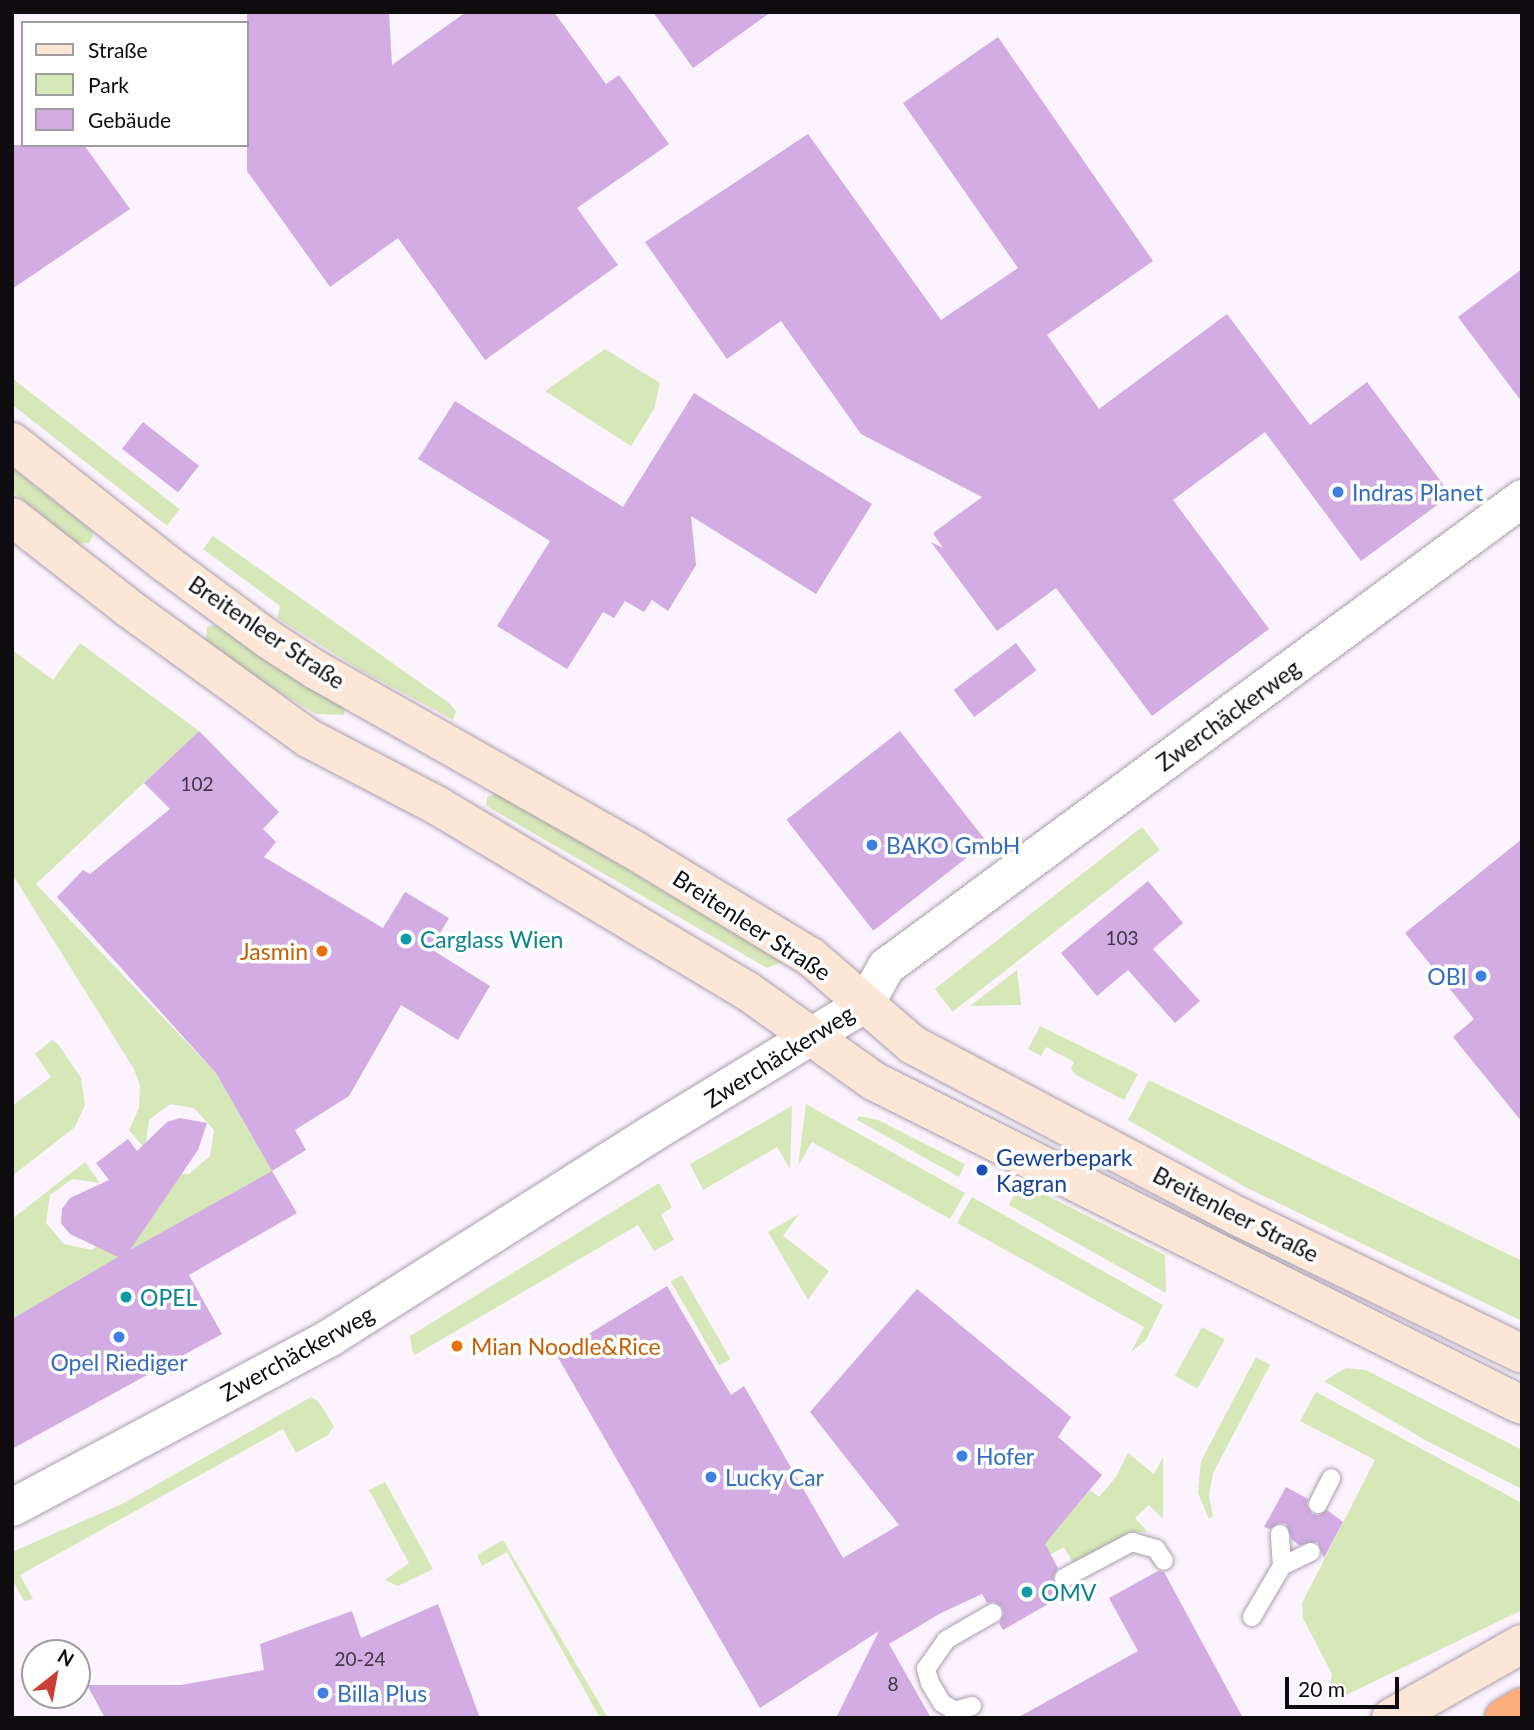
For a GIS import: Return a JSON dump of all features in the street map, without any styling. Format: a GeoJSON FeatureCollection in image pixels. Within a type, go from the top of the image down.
{"type":"FeatureCollection","features":[{"type":"Feature","properties":{"kind":"highway"},"geometry":{"type":"LineString","coordinates":[[1504,1718],[1522,1707]]}},
{"type":"Feature","properties":{"kind":"main road","name":"Breitenleer Straße"},"geometry":{"type":"LineString","coordinates":[[12,442],[164,562],[268,639],[316,670],[634,850],[811,957],[913,1045],[1250,1223],[1522,1354]]}},
{"type":"Feature","properties":{"kind":"main road","name":"Breitenleer Straße"},"geometry":{"type":"LineString","coordinates":[[12,517],[127,607],[308,738],[438,806],[746,990],[875,1082],[1522,1405]]}},
{"type":"Feature","properties":{"kind":"main road"},"geometry":{"type":"LineString","coordinates":[[1391,1718],[1522,1644]]}},
{"type":"Feature","properties":{"kind":"street","name":"Zwerchäckerweg"},"geometry":{"type":"LineString","coordinates":[[12,1507],[330,1337],[650,1134],[865,1003],[886,966],[1522,498]]}},
{"type":"Feature","properties":{"kind":"lane"},"geometry":{"type":"LineString","coordinates":[[1318,1504],[1331,1478]]}},
{"type":"Feature","properties":{"kind":"lane"},"geometry":{"type":"LineString","coordinates":[[1280,1534],[1282,1566]]}},
{"type":"Feature","properties":{"kind":"lane"},"geometry":{"type":"LineString","coordinates":[[1064,1578],[1132,1542],[1156,1549],[1164,1561]]}},
{"type":"Feature","properties":{"kind":"lane"},"geometry":{"type":"LineString","coordinates":[[1252,1617],[1282,1566],[1311,1552]]}},
{"type":"Feature","properties":{"kind":"lane"},"geometry":{"type":"LineString","coordinates":[[972,1706],[955,1711],[942,1703],[930,1683],[926,1669],[946,1640],[993,1613]]}},
{"type":"Feature","properties":{"kind":"green space"},"geometry":{"type":"Polygon","coordinates":[[[605,349],[660,383],[654,409],[631,446],[545,391],[605,349]]]}},
{"type":"Feature","properties":{"kind":"green space"},"geometry":{"type":"Polygon","coordinates":[[[12,378],[180,509],[167,526],[12,405],[12,378]]]}},
{"type":"Feature","properties":{"kind":"green space"},"geometry":{"type":"Polygon","coordinates":[[[12,468],[91,530],[93,536],[89,543],[78,544],[12,491],[12,468]]]}},
{"type":"Feature","properties":{"kind":"green space"},"geometry":{"type":"Polygon","coordinates":[[[213,536],[449,703],[456,711],[453,720],[359,669],[277,618],[280,606],[203,549],[213,536]]]}},
{"type":"Feature","properties":{"kind":"green space"},"geometry":{"type":"Polygon","coordinates":[[[215,625],[275,667],[345,708],[344,715],[316,714],[256,678],[206,640],[207,627],[215,625]]]}},
{"type":"Feature","properties":{"kind":"green space"},"geometry":{"type":"Polygon","coordinates":[[[80,643],[199,731],[36,884],[216,1073],[272,1171],[12,1319],[12,1219],[85,1162],[100,1183],[72,1179],[50,1195],[46,1223],[64,1244],[92,1250],[113,1231],[164,1172],[189,1174],[210,1156],[214,1130],[194,1108],[170,1104],[149,1120],[145,1149],[129,1130],[139,1108],[140,1086],[134,1069],[12,874],[12,650],[53,680],[80,643]]]}},
{"type":"Feature","properties":{"kind":"green space"},"geometry":{"type":"Polygon","coordinates":[[[498,793],[782,962],[767,968],[490,808],[486,805],[487,797],[498,793]]]}},
{"type":"Feature","properties":{"kind":"green space"},"geometry":{"type":"Polygon","coordinates":[[[1142,827],[1160,850],[953,1012],[935,989],[1142,827]]]}},
{"type":"Feature","properties":{"kind":"green space"},"geometry":{"type":"Polygon","coordinates":[[[1017,970],[1021,1005],[970,1006],[1017,970]]]}},
{"type":"Feature","properties":{"kind":"green space"},"geometry":{"type":"Polygon","coordinates":[[[1040,1026],[1138,1074],[1124,1100],[1076,1075],[1071,1069],[1074,1062],[1046,1047],[1041,1056],[1028,1049],[1040,1026]]]}},
{"type":"Feature","properties":{"kind":"green space"},"geometry":{"type":"Polygon","coordinates":[[[52,1040],[58,1044],[81,1078],[85,1105],[75,1127],[12,1176],[12,1106],[51,1077],[35,1054],[52,1040]]]}},
{"type":"Feature","properties":{"kind":"green space"},"geometry":{"type":"Polygon","coordinates":[[[1149,1080],[1522,1261],[1522,1321],[1247,1188],[1128,1120],[1149,1080]]]}},
{"type":"Feature","properties":{"kind":"green space"},"geometry":{"type":"Polygon","coordinates":[[[806,1104],[965,1193],[950,1219],[812,1142],[798,1166],[806,1104]]]}},
{"type":"Feature","properties":{"kind":"green space"},"geometry":{"type":"Polygon","coordinates":[[[792,1106],[790,1169],[777,1147],[703,1190],[690,1164],[792,1106]]]}},
{"type":"Feature","properties":{"kind":"green space"},"geometry":{"type":"Polygon","coordinates":[[[859,1116],[878,1120],[965,1164],[959,1177],[857,1120],[859,1116]]]}},
{"type":"Feature","properties":{"kind":"green space"},"geometry":{"type":"Polygon","coordinates":[[[1020,1182],[1165,1255],[1166,1293],[1009,1205],[1020,1182]]]}},
{"type":"Feature","properties":{"kind":"green space"},"geometry":{"type":"Polygon","coordinates":[[[659,1183],[672,1207],[661,1215],[674,1240],[654,1251],[638,1225],[415,1355],[412,1351],[410,1336],[659,1183]]]}},
{"type":"Feature","properties":{"kind":"green space"},"geometry":{"type":"Polygon","coordinates":[[[972,1197],[1163,1305],[1146,1340],[1131,1352],[1144,1327],[957,1223],[972,1197]]]}},
{"type":"Feature","properties":{"kind":"green space"},"geometry":{"type":"Polygon","coordinates":[[[799,1214],[783,1236],[829,1271],[808,1300],[768,1232],[799,1214]]]}},
{"type":"Feature","properties":{"kind":"green space"},"geometry":{"type":"Polygon","coordinates":[[[682,1275],[731,1359],[719,1366],[671,1282],[682,1275]]]}},
{"type":"Feature","properties":{"kind":"green space"},"geometry":{"type":"Polygon","coordinates":[[[1202,1327],[1225,1340],[1198,1389],[1175,1376],[1202,1327]]]}},
{"type":"Feature","properties":{"kind":"green space"},"geometry":{"type":"Polygon","coordinates":[[[1256,1357],[1270,1365],[1213,1473],[1209,1496],[1213,1516],[1209,1519],[1198,1493],[1201,1461],[1256,1357]]]}},
{"type":"Feature","properties":{"kind":"green space"},"geometry":{"type":"Polygon","coordinates":[[[1346,1368],[1366,1370],[1522,1450],[1522,1489],[1427,1441],[1324,1381],[1346,1368]]]}},
{"type":"Feature","properties":{"kind":"green space"},"geometry":{"type":"Polygon","coordinates":[[[1316,1392],[1522,1503],[1522,1610],[1342,1697],[1329,1691],[1332,1674],[1303,1618],[1302,1603],[1375,1460],[1300,1421],[1316,1392]]]}},
{"type":"Feature","properties":{"kind":"green space"},"geometry":{"type":"Polygon","coordinates":[[[311,1397],[318,1401],[334,1426],[328,1435],[296,1453],[283,1429],[20,1575],[33,1599],[24,1601],[12,1579],[12,1552],[122,1504],[311,1397]]]}},
{"type":"Feature","properties":{"kind":"green space"},"geometry":{"type":"Polygon","coordinates":[[[1128,1453],[1154,1474],[1163,1457],[1163,1519],[1149,1505],[1135,1518],[1148,1532],[1135,1532],[1074,1564],[1064,1547],[1023,1570],[1090,1490],[1099,1497],[1116,1477],[1128,1453]]]}},
{"type":"Feature","properties":{"kind":"green space"},"geometry":{"type":"Polygon","coordinates":[[[385,1482],[433,1569],[398,1586],[385,1580],[409,1563],[369,1490],[385,1482]]]}},
{"type":"Feature","properties":{"kind":"green space"},"geometry":{"type":"Polygon","coordinates":[[[503,1540],[608,1718],[600,1718],[507,1552],[482,1566],[477,1555],[503,1540]]]}},
{"type":"Feature","properties":{"kind":"building"},"geometry":{"type":"Polygon","coordinates":[[[247,12],[389,12],[392,65],[466,12],[554,12],[606,84],[619,75],[669,144],[577,208],[618,265],[485,360],[398,238],[330,287],[247,171],[247,12]]]}},
{"type":"Feature","properties":{"kind":"building"},"geometry":{"type":"Polygon","coordinates":[[[653,12],[771,12],[693,68],[653,12]]]}},
{"type":"Feature","properties":{"kind":"building"},"geometry":{"type":"Polygon","coordinates":[[[998,37],[1153,261],[1047,335],[1099,409],[1227,314],[1310,425],[1367,382],[1451,495],[1361,561],[1265,432],[1173,500],[1269,629],[1152,716],[1056,588],[997,631],[931,542],[943,548],[933,533],[982,497],[861,434],[781,321],[727,359],[645,242],[808,134],[941,320],[1018,268],[903,103],[998,37]]]}},
{"type":"Feature","properties":{"kind":"building"},"geometry":{"type":"Polygon","coordinates":[[[12,145],[85,147],[130,209],[12,289],[12,145]]]}},
{"type":"Feature","properties":{"kind":"building"},"geometry":{"type":"Polygon","coordinates":[[[1522,269],[1522,402],[1458,317],[1522,269]]]}},
{"type":"Feature","properties":{"kind":"building"},"geometry":{"type":"Polygon","coordinates":[[[694,393],[872,504],[816,594],[691,516],[696,565],[668,611],[652,600],[644,612],[625,601],[614,618],[603,612],[567,669],[497,626],[550,541],[418,459],[455,401],[623,507],[694,393]]]}},
{"type":"Feature","properties":{"kind":"building"},"geometry":{"type":"Polygon","coordinates":[[[143,422],[199,466],[178,493],[122,449],[143,422]]]}},
{"type":"Feature","properties":{"kind":"building"},"geometry":{"type":"Polygon","coordinates":[[[1016,643],[1036,670],[974,717],[954,690],[1016,643]]]}},
{"type":"Feature","properties":{"kind":"building"},"geometry":{"type":"Polygon","coordinates":[[[199,731],[279,812],[263,829],[276,842],[264,857],[383,928],[405,892],[449,918],[431,949],[490,986],[458,1040],[401,1005],[349,1096],[295,1130],[306,1150],[272,1171],[216,1073],[57,897],[83,870],[90,874],[170,809],[144,783],[199,731]]]}},
{"type":"Feature","properties":{"kind":"building"},"geometry":{"type":"Polygon","coordinates":[[[900,731],[987,842],[873,931],[787,820],[900,731]]]}},
{"type":"Feature","properties":{"kind":"building","name":"OBI"},"geometry":{"type":"Polygon","coordinates":[[[1522,839],[1522,1122],[1453,1037],[1474,1019],[1405,933],[1522,839]]]}},
{"type":"Feature","properties":{"kind":"building"},"geometry":{"type":"Polygon","coordinates":[[[1148,881],[1183,923],[1153,949],[1200,1001],[1175,1023],[1128,970],[1097,996],[1061,953],[1148,881]]]}},
{"type":"Feature","properties":{"kind":"building","name":"OPEL"},"geometry":{"type":"Polygon","coordinates":[[[180,1118],[207,1123],[198,1150],[130,1250],[272,1171],[297,1213],[189,1275],[222,1334],[12,1449],[12,1319],[118,1257],[70,1234],[61,1223],[62,1209],[70,1198],[109,1180],[96,1163],[128,1139],[137,1151],[167,1122],[180,1118]]]}},
{"type":"Feature","properties":{"kind":"building"},"geometry":{"type":"Polygon","coordinates":[[[667,1286],[731,1395],[744,1386],[843,1558],[899,1525],[810,1412],[917,1289],[1071,1417],[1058,1437],[1102,1475],[1045,1544],[1058,1568],[1053,1577],[1054,1584],[1071,1591],[1003,1630],[999,1623],[1004,1614],[1002,1607],[994,1602],[987,1603],[982,1594],[941,1613],[889,1644],[931,1718],[836,1718],[879,1631],[760,1708],[556,1354],[667,1286]]]}},
{"type":"Feature","properties":{"kind":"building"},"geometry":{"type":"Polygon","coordinates":[[[1286,1487],[1308,1499],[1307,1505],[1312,1514],[1319,1515],[1327,1510],[1343,1522],[1324,1558],[1317,1542],[1299,1545],[1292,1540],[1286,1524],[1279,1523],[1270,1529],[1264,1527],[1286,1487]]]}},
{"type":"Feature","properties":{"kind":"building"},"geometry":{"type":"Polygon","coordinates":[[[1158,1571],[1164,1572],[1243,1718],[1017,1718],[1138,1651],[1109,1598],[1158,1571]]]}},
{"type":"Feature","properties":{"kind":"building"},"geometry":{"type":"Polygon","coordinates":[[[438,1604],[480,1718],[105,1718],[91,1692],[91,1685],[181,1685],[264,1670],[260,1644],[352,1611],[361,1638],[438,1604]]]}},
{"type":"Feature","properties":{"kind":"place","name":"Indras Planet"},"geometry":{"type":"Point","coordinates":[1338,492]}},
{"type":"Feature","properties":{"kind":"place","name":"BAKO GmbH"},"geometry":{"type":"Point","coordinates":[872,845]}},
{"type":"Feature","properties":{"kind":"place","name":"Carglass Wien"},"geometry":{"type":"Point","coordinates":[406,939]}},
{"type":"Feature","properties":{"kind":"place","name":"Jasmin"},"geometry":{"type":"Point","coordinates":[322,951]}},
{"type":"Feature","properties":{"kind":"place","name":"OBI"},"geometry":{"type":"Point","coordinates":[1481,976]}},
{"type":"Feature","properties":{"kind":"place","name":"Gewerbepark Kagran"},"geometry":{"type":"Point","coordinates":[982,1170]}},
{"type":"Feature","properties":{"kind":"place","name":"OPEL"},"geometry":{"type":"Point","coordinates":[126,1297]}},
{"type":"Feature","properties":{"kind":"place","name":"Opel Riediger"},"geometry":{"type":"Point","coordinates":[119,1337]}},
{"type":"Feature","properties":{"kind":"place","name":"Mian Noodle&Rice"},"geometry":{"type":"Point","coordinates":[457,1346]}},
{"type":"Feature","properties":{"kind":"place","name":"Hofer"},"geometry":{"type":"Point","coordinates":[962,1456]}},
{"type":"Feature","properties":{"kind":"place","name":"Lucky Car"},"geometry":{"type":"Point","coordinates":[711,1477]}},
{"type":"Feature","properties":{"kind":"place","name":"OMV"},"geometry":{"type":"Point","coordinates":[1027,1592]}},
{"type":"Feature","properties":{"kind":"place","name":"Billa Plus"},"geometry":{"type":"Point","coordinates":[323,1693]}}]}
